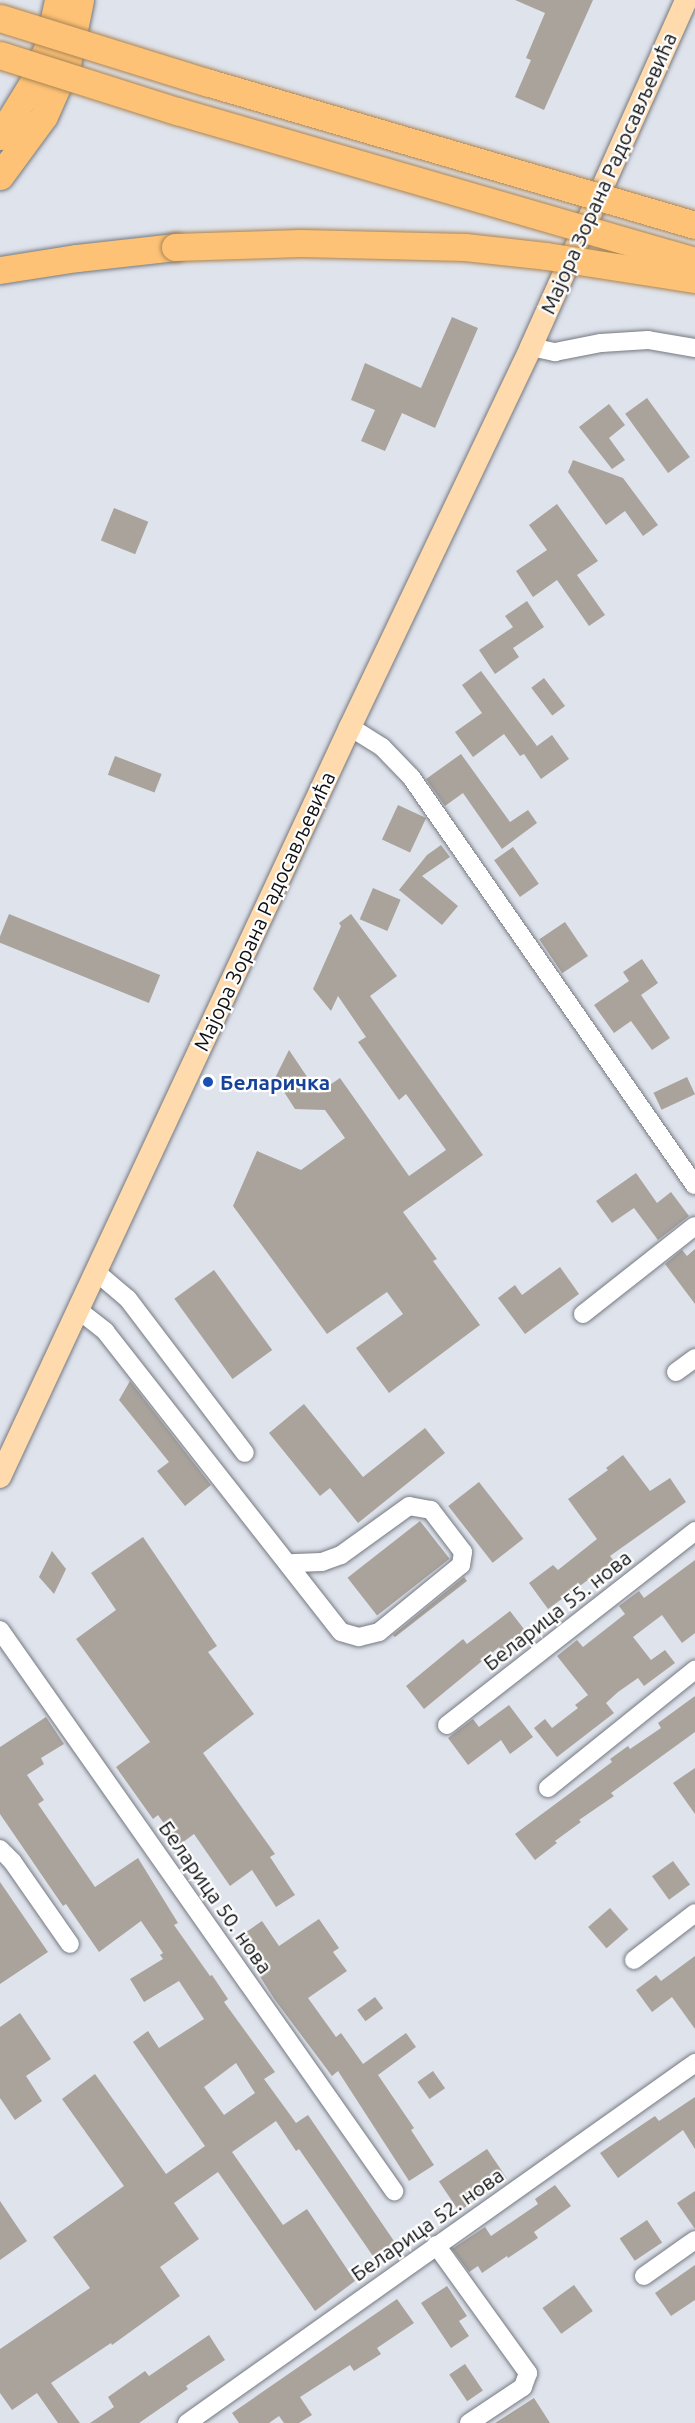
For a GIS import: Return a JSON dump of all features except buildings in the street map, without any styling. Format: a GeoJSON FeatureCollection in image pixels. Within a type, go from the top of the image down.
{"type":"FeatureCollection","features":[{"type":"Feature","properties":{"kind":"highway"},"geometry":{"type":"LineString","coordinates":[[0,136],[32,84],[48,45],[58,0]]}},
{"type":"Feature","properties":{"kind":"highway"},"geometry":{"type":"LineString","coordinates":[[0,176],[44,116],[67,64],[80,0]]}},
{"type":"Feature","properties":{"kind":"highway"},"geometry":{"type":"LineString","coordinates":[[0,18],[206,82],[695,225]]}},
{"type":"Feature","properties":{"kind":"highway"},"geometry":{"type":"LineString","coordinates":[[0,55],[177,111],[695,261]]}},
{"type":"Feature","properties":{"kind":"highway"},"geometry":{"type":"LineString","coordinates":[[0,270],[77,258],[175,247],[301,243],[465,246],[565,258],[695,279]]}},
{"type":"Feature","properties":{"kind":"main road","name":"Мајора Зорана Радосављевића"},"geometry":{"type":"LineString","coordinates":[[0,1477],[350,727],[531,346],[686,0]]}},
{"type":"Feature","properties":{"kind":"street"},"geometry":{"type":"LineString","coordinates":[[531,346],[555,352],[601,343],[648,340],[695,348]]}},
{"type":"Feature","properties":{"kind":"street"},"geometry":{"type":"LineString","coordinates":[[350,727],[382,747],[411,777],[695,1185]]}},
{"type":"Feature","properties":{"kind":"street"},"geometry":{"type":"LineString","coordinates":[[583,1314],[695,1226]]}},
{"type":"Feature","properties":{"kind":"street"},"geometry":{"type":"LineString","coordinates":[[95,1271],[114,1285],[134,1305],[245,1453]]}},
{"type":"Feature","properties":{"kind":"street"},"geometry":{"type":"LineString","coordinates":[[77,1309],[105,1331],[341,1632],[352,1637],[366,1637],[379,1632],[461,1565],[463,1552],[431,1510],[409,1506],[341,1555],[322,1562],[289,1563]]}},
{"type":"Feature","properties":{"kind":"street"},"geometry":{"type":"LineString","coordinates":[[676,1372],[695,1358]]}},
{"type":"Feature","properties":{"kind":"street","name":"Беларица 55. нова"},"geometry":{"type":"LineString","coordinates":[[447,1725],[695,1531]]}},
{"type":"Feature","properties":{"kind":"street","name":"Беларица 50. нова"},"geometry":{"type":"LineString","coordinates":[[0,1630],[394,2192]]}},
{"type":"Feature","properties":{"kind":"street"},"geometry":{"type":"LineString","coordinates":[[548,1788],[695,1670]]}},
{"type":"Feature","properties":{"kind":"street"},"geometry":{"type":"LineString","coordinates":[[0,1850],[12,1862],[70,1944]]}},
{"type":"Feature","properties":{"kind":"street"},"geometry":{"type":"LineString","coordinates":[[634,1960],[695,1912]]}},
{"type":"Feature","properties":{"kind":"street","name":"Беларица 52. нова"},"geometry":{"type":"LineString","coordinates":[[187,2423],[695,2063]]}},
{"type":"Feature","properties":{"kind":"street"},"geometry":{"type":"LineString","coordinates":[[644,2276],[695,2240]]}},
{"type":"Feature","properties":{"kind":"street"},"geometry":{"type":"LineString","coordinates":[[436,2245],[528,2373],[523,2387],[469,2423]]}},
{"type":"Feature","properties":{"kind":"place","name":"Беларичка"},"geometry":{"type":"Point","coordinates":[208,1082]}}]}
